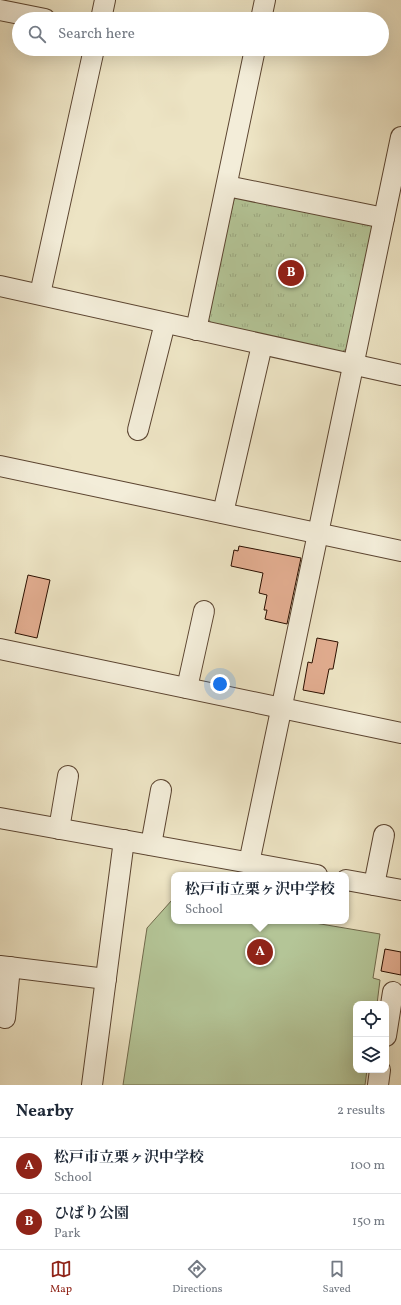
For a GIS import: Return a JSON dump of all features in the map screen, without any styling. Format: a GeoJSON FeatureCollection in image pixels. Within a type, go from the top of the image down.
{"type":"FeatureCollection","features":[{"type":"Feature","properties":{"kind":"street"},"geometry":{"type":"LineString","coordinates":[[102,12],[105,0]]}},
{"type":"Feature","properties":{"kind":"street"},"geometry":{"type":"LineString","coordinates":[[263,12],[265,0]]}},
{"type":"Feature","properties":{"kind":"street"},"geometry":{"type":"LineString","coordinates":[[0,10],[12,12]]}},
{"type":"Feature","properties":{"kind":"street"},"geometry":{"type":"LineString","coordinates":[[40,294],[92,56]]}},
{"type":"Feature","properties":{"kind":"street"},"geometry":{"type":"LineString","coordinates":[[196,330],[254,56]]}},
{"type":"Feature","properties":{"kind":"street"},"geometry":{"type":"LineString","coordinates":[[250,863],[401,137]]}},
{"type":"Feature","properties":{"kind":"street"},"geometry":{"type":"LineString","coordinates":[[227,186],[384,218]]}},
{"type":"Feature","properties":{"kind":"street"},"geometry":{"type":"LineString","coordinates":[[0,286],[353,366],[401,375]]}},
{"type":"Feature","properties":{"kind":"street"},"geometry":{"type":"LineString","coordinates":[[138,430],[165,323]]}},
{"type":"Feature","properties":{"kind":"street"},"geometry":{"type":"LineString","coordinates":[[223,513],[262,345]]}},
{"type":"Feature","properties":{"kind":"street"},"geometry":{"type":"LineString","coordinates":[[0,466],[401,551]]}},
{"type":"Feature","properties":{"kind":"street"},"geometry":{"type":"LineString","coordinates":[[187,688],[204,611]]}},
{"type":"Feature","properties":{"kind":"street"},"geometry":{"type":"LineString","coordinates":[[0,649],[401,733]]}},
{"type":"Feature","properties":{"kind":"street"},"geometry":{"type":"LineString","coordinates":[[60,828],[68,776]]}},
{"type":"Feature","properties":{"kind":"street"},"geometry":{"type":"LineString","coordinates":[[151,845],[161,790]]}},
{"type":"Feature","properties":{"kind":"street"},"geometry":{"type":"LineString","coordinates":[[0,818],[300,872]]}},
{"type":"Feature","properties":{"kind":"street"},"geometry":{"type":"LineString","coordinates":[[374,885],[384,835]]}},
{"type":"Feature","properties":{"kind":"street"},"geometry":{"type":"LineString","coordinates":[[92,1085],[124,840]]}},
{"type":"Feature","properties":{"kind":"street"},"geometry":{"type":"LineString","coordinates":[[349,881],[401,890]]}},
{"type":"Feature","properties":{"kind":"street"},"geometry":{"type":"LineString","coordinates":[[5,1018],[5,966],[106,980]]}},
{"type":"Feature","properties":{"kind":"street"},"geometry":{"type":"LineString","coordinates":[[389,1017],[393,992]]}},
{"type":"Feature","properties":{"kind":"street"},"geometry":{"type":"LineString","coordinates":[[378,1085],[380,1073]]}},
{"type":"Feature","properties":{"kind":"green space"},"geometry":{"type":"Polygon","coordinates":[[[240,195],[368,222],[374,228],[349,347],[342,352],[213,325],[207,318],[234,199],[240,195]]]}},
{"type":"Feature","properties":{"kind":"green space"},"geometry":{"type":"Polygon","coordinates":[[[171,901],[171,924],[321,924],[380,934],[373,978],[380,980],[377,1001],[353,1001],[353,1073],[367,1073],[365,1085],[123,1085],[147,928],[171,901]]]}},
{"type":"Feature","properties":{"kind":"building"},"geometry":{"type":"Polygon","coordinates":[[[239,546],[301,558],[287,624],[265,619],[267,610],[264,610],[267,595],[259,593],[263,573],[231,566],[234,550],[238,551],[239,546]]]}},
{"type":"Feature","properties":{"kind":"building"},"geometry":{"type":"Polygon","coordinates":[[[28,575],[50,580],[37,638],[15,633],[28,575]]]}},
{"type":"Feature","properties":{"kind":"building"},"geometry":{"type":"Polygon","coordinates":[[[317,638],[338,642],[333,669],[329,669],[324,694],[303,690],[308,662],[312,663],[317,638]]]}},
{"type":"Feature","properties":{"kind":"building"},"geometry":{"type":"Polygon","coordinates":[[[385,949],[401,952],[401,975],[381,971],[385,949]]]}},
{"type":"Feature","properties":{"kind":"place","name":"ひばり公園"},"geometry":{"type":"Point","coordinates":[291,273]}},
{"type":"Feature","properties":{"kind":"place","name":"松戸市立栗ヶ沢中学校"},"geometry":{"type":"Point","coordinates":[260,952]}}]}
